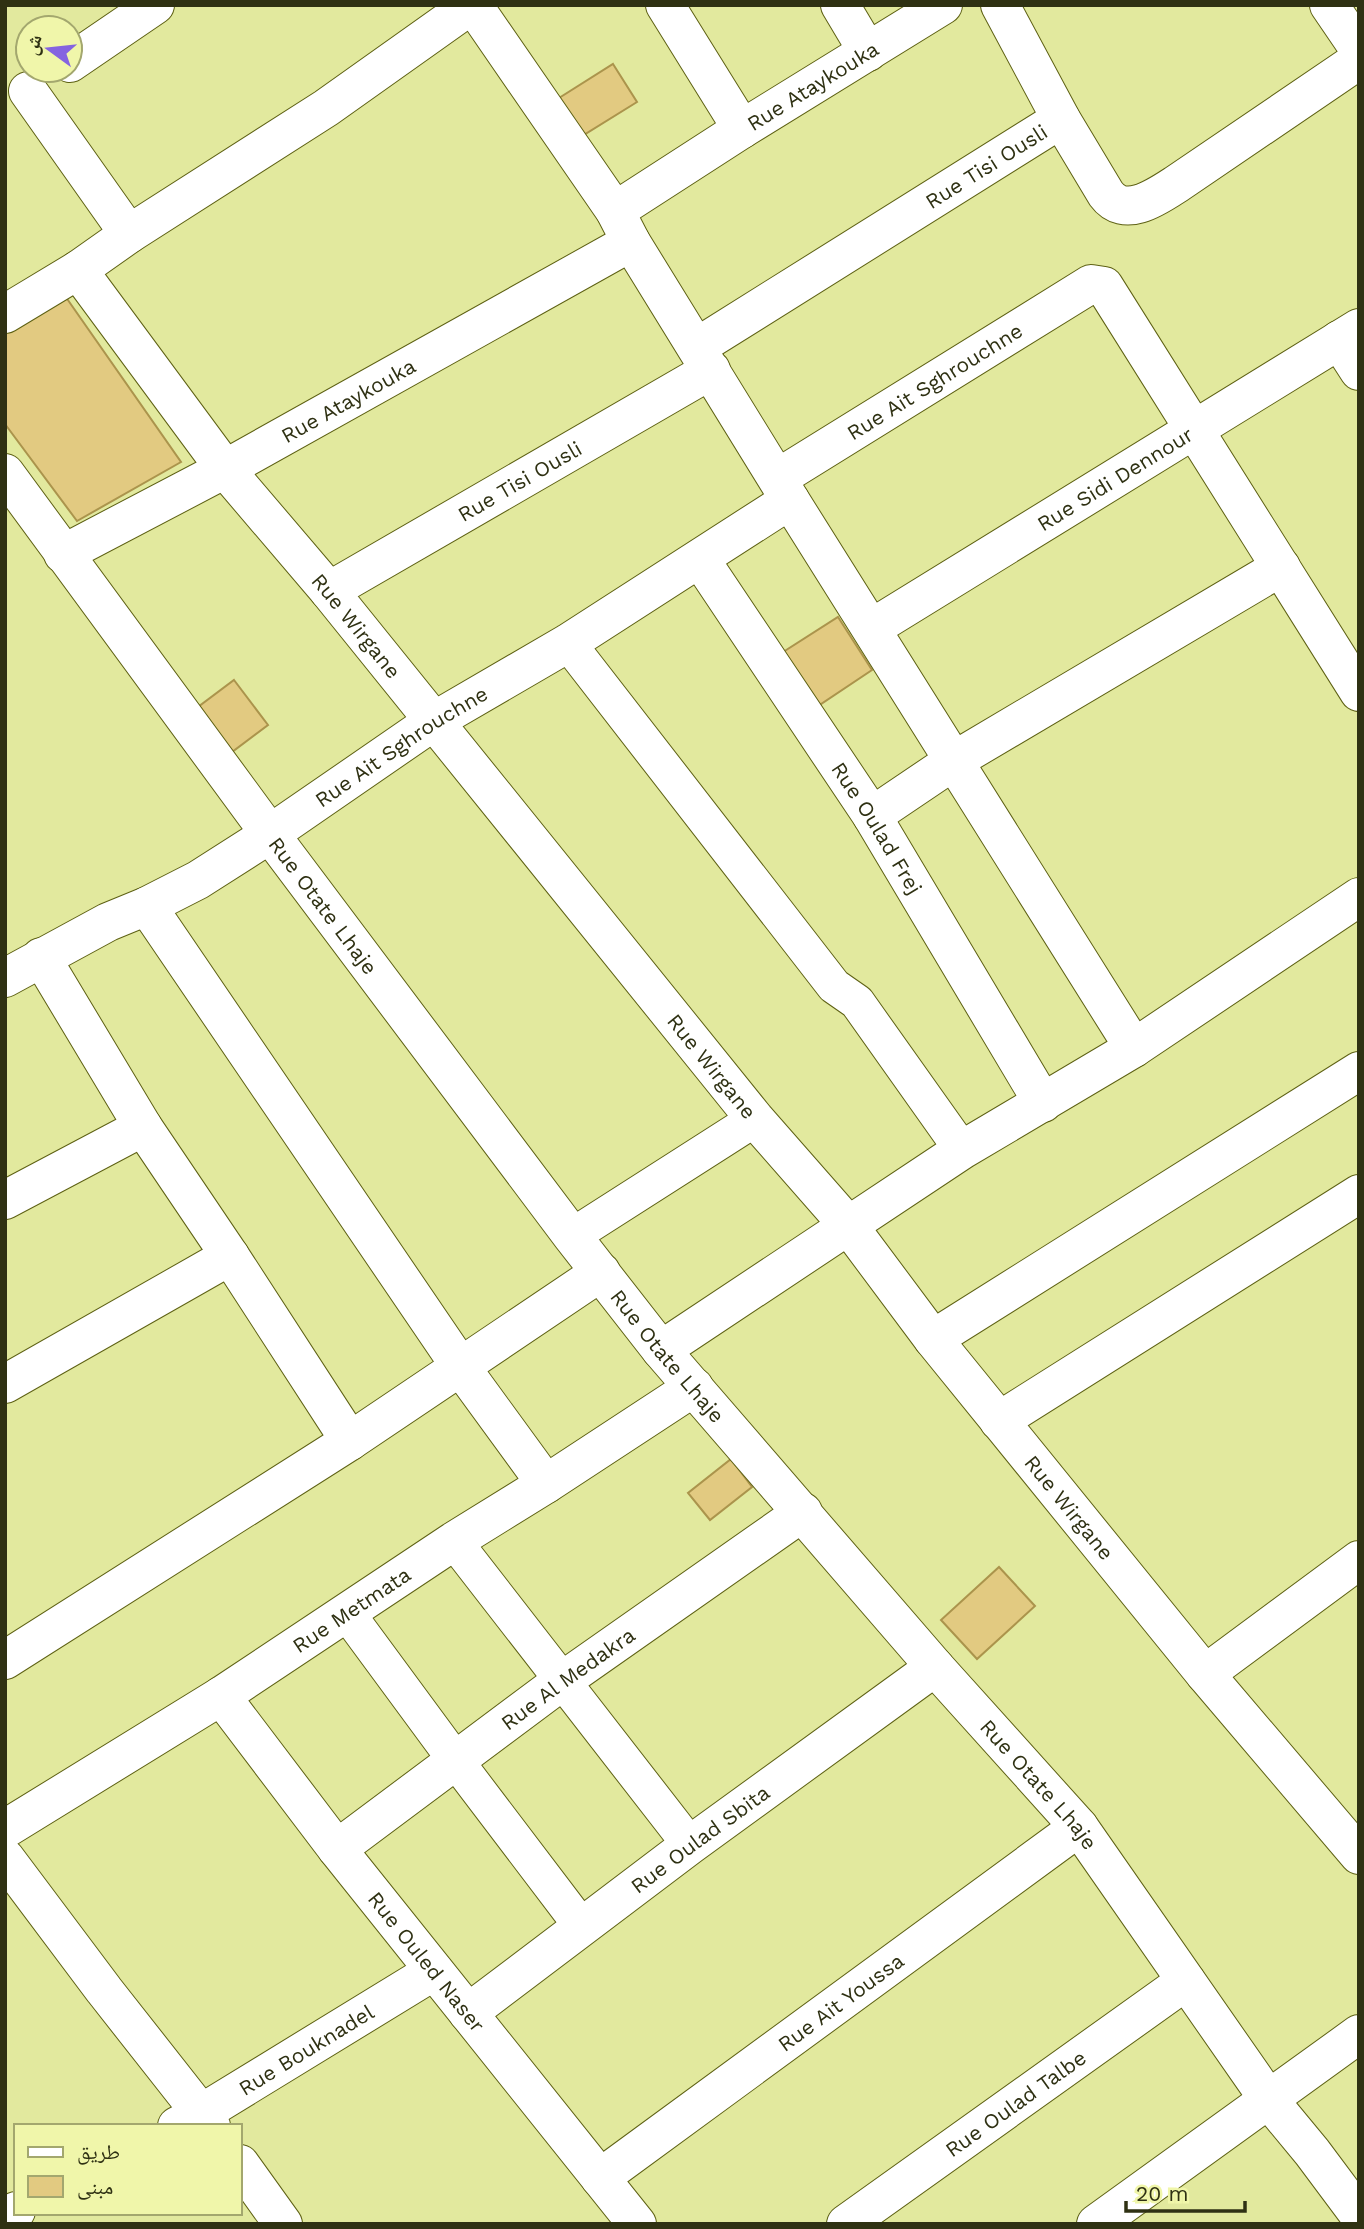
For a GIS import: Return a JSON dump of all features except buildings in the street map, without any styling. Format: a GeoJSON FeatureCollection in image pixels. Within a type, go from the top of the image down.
{"type":"FeatureCollection","features":[{"type":"Feature","properties":{"kind":"street"},"geometry":{"type":"LineString","coordinates":[[84,53],[155,5]]}},
{"type":"Feature","properties":{"kind":"street"},"geometry":{"type":"LineString","coordinates":[[5,314],[78,270],[129,234],[326,108],[472,5],[623,227],[1134,1048]]}},
{"type":"Feature","properties":{"kind":"street"},"geometry":{"type":"LineString","coordinates":[[665,5],[742,129]]}},
{"type":"Feature","properties":{"kind":"street"},"geometry":{"type":"LineString","coordinates":[[840,5],[868,52]]}},
{"type":"Feature","properties":{"kind":"street","name":"Rue Ataykouka"},"geometry":{"type":"LineString","coordinates":[[63,554],[225,469],[623,227],[742,129],[943,5]]}},
{"type":"Feature","properties":{"kind":"street"},"geometry":{"type":"LineString","coordinates":[[1000,5],[1061,119],[1111,201],[1132,207],[1153,199],[1178,183],[1359,60]]}},
{"type":"Feature","properties":{"kind":"street"},"geometry":{"type":"LineString","coordinates":[[1329,5],[1359,49]]}},
{"type":"Feature","properties":{"kind":"street"},"geometry":{"type":"LineString","coordinates":[[36,84],[13,98],[129,234]]}},
{"type":"Feature","properties":{"kind":"street","name":"Rue Tisi Ousli"},"geometry":{"type":"LineString","coordinates":[[329,591],[704,359],[1061,119]]}},
{"type":"Feature","properties":{"kind":"street","name":"Rue Wirgane"},"geometry":{"type":"LineString","coordinates":[[78,270],[225,469],[329,591],[755,1119],[848,1225],[933,1339],[1205,1674],[1359,1855]]}},
{"type":"Feature","properties":{"kind":"street","name":"Rue Ait Sghrouchne"},"geometry":{"type":"LineString","coordinates":[[5,978],[108,922],[198,880],[270,834],[434,721],[568,643],[700,559],[784,489],[1091,284],[1104,286],[1107,290],[1195,428]]}},
{"type":"Feature","properties":{"kind":"street","name":"Rue Sidi Dennour"},"geometry":{"type":"LineString","coordinates":[[872,628],[1195,428],[1352,346]]}},
{"type":"Feature","properties":{"kind":"street"},"geometry":{"type":"LineString","coordinates":[[1195,428],[1359,692]]}},
{"type":"Feature","properties":{"kind":"street","name":"Rue Otate Lhaje"},"geometry":{"type":"LineString","coordinates":[[5,473],[270,834],[572,1236],[662,1350],[935,1667],[1079,1827],[1269,2099],[1359,2215]]}},
{"type":"Feature","properties":{"kind":"street","name":"Rue Oulad Frej"},"geometry":{"type":"LineString","coordinates":[[700,559],[872,816],[1043,1103]]}},
{"type":"Feature","properties":{"kind":"street"},"geometry":{"type":"LineString","coordinates":[[872,816],[955,760],[1281,567]]}},
{"type":"Feature","properties":{"kind":"street"},"geometry":{"type":"LineString","coordinates":[[568,643],[834,986],[857,1002],[962,1150]]}},
{"type":"Feature","properties":{"kind":"street"},"geometry":{"type":"LineString","coordinates":[[662,1350],[962,1150],[1134,1048],[1359,897]]}},
{"type":"Feature","properties":{"kind":"street"},"geometry":{"type":"LineString","coordinates":[[147,906],[460,1366],[546,1485]]}},
{"type":"Feature","properties":{"kind":"street"},"geometry":{"type":"LineString","coordinates":[[41,957],[143,1126],[350,1441]]}},
{"type":"Feature","properties":{"kind":"street"},"geometry":{"type":"LineString","coordinates":[[933,1339],[1359,1071]]}},
{"type":"Feature","properties":{"kind":"street"},"geometry":{"type":"LineString","coordinates":[[572,1236],[755,1119]]}},
{"type":"Feature","properties":{"kind":"street"},"geometry":{"type":"LineString","coordinates":[[5,1200],[143,1126]]}},
{"type":"Feature","properties":{"kind":"street"},"geometry":{"type":"LineString","coordinates":[[999,1421],[1359,1194]]}},
{"type":"Feature","properties":{"kind":"street"},"geometry":{"type":"LineString","coordinates":[[5,1384],[230,1256]]}},
{"type":"Feature","properties":{"kind":"street"},"geometry":{"type":"LineString","coordinates":[[5,1660],[350,1441],[601,1272]]}},
{"type":"Feature","properties":{"kind":"street","name":"Rue Metmata"},"geometry":{"type":"LineString","coordinates":[[5,1829],[221,1696],[454,1541],[546,1485],[694,1387]]}},
{"type":"Feature","properties":{"kind":"street","name":"Rue Al Medakra"},"geometry":{"type":"LineString","coordinates":[[337,1849],[562,1681],[803,1512]]}},
{"type":"Feature","properties":{"kind":"street"},"geometry":{"type":"LineString","coordinates":[[454,1541],[690,1846]]}},
{"type":"Feature","properties":{"kind":"street"},"geometry":{"type":"LineString","coordinates":[[1205,1674],[1359,1560]]}},
{"type":"Feature","properties":{"kind":"street"},"geometry":{"type":"LineString","coordinates":[[347,1613],[582,1927]]}},
{"type":"Feature","properties":{"kind":"street","name":"Rue Oulad Sbita"},"geometry":{"type":"LineString","coordinates":[[468,2012],[935,1667]]}},
{"type":"Feature","properties":{"kind":"street","name":"Rue Ouled Naser"},"geometry":{"type":"LineString","coordinates":[[221,1696],[337,1849],[637,2224]]}},
{"type":"Feature","properties":{"kind":"street","name":"Rue Ait Youssa"},"geometry":{"type":"LineString","coordinates":[[600,2178],[1079,1827]]}},
{"type":"Feature","properties":{"kind":"street"},"geometry":{"type":"LineString","coordinates":[[5,1858],[104,1990],[197,2121]]}},
{"type":"Feature","properties":{"kind":"street","name":"Rue Bouknadel"},"geometry":{"type":"LineString","coordinates":[[197,2121],[434,1971]]}},
{"type":"Feature","properties":{"kind":"street","name":"Rue Oulad Talbe"},"geometry":{"type":"LineString","coordinates":[[846,2224],[1186,1981]]}},
{"type":"Feature","properties":{"kind":"street"},"geometry":{"type":"LineString","coordinates":[[1096,2224],[1359,2034]]}},
{"type":"Feature","properties":{"kind":"street"},"geometry":{"type":"LineString","coordinates":[[242,2168],[283,2224]]}}]}
